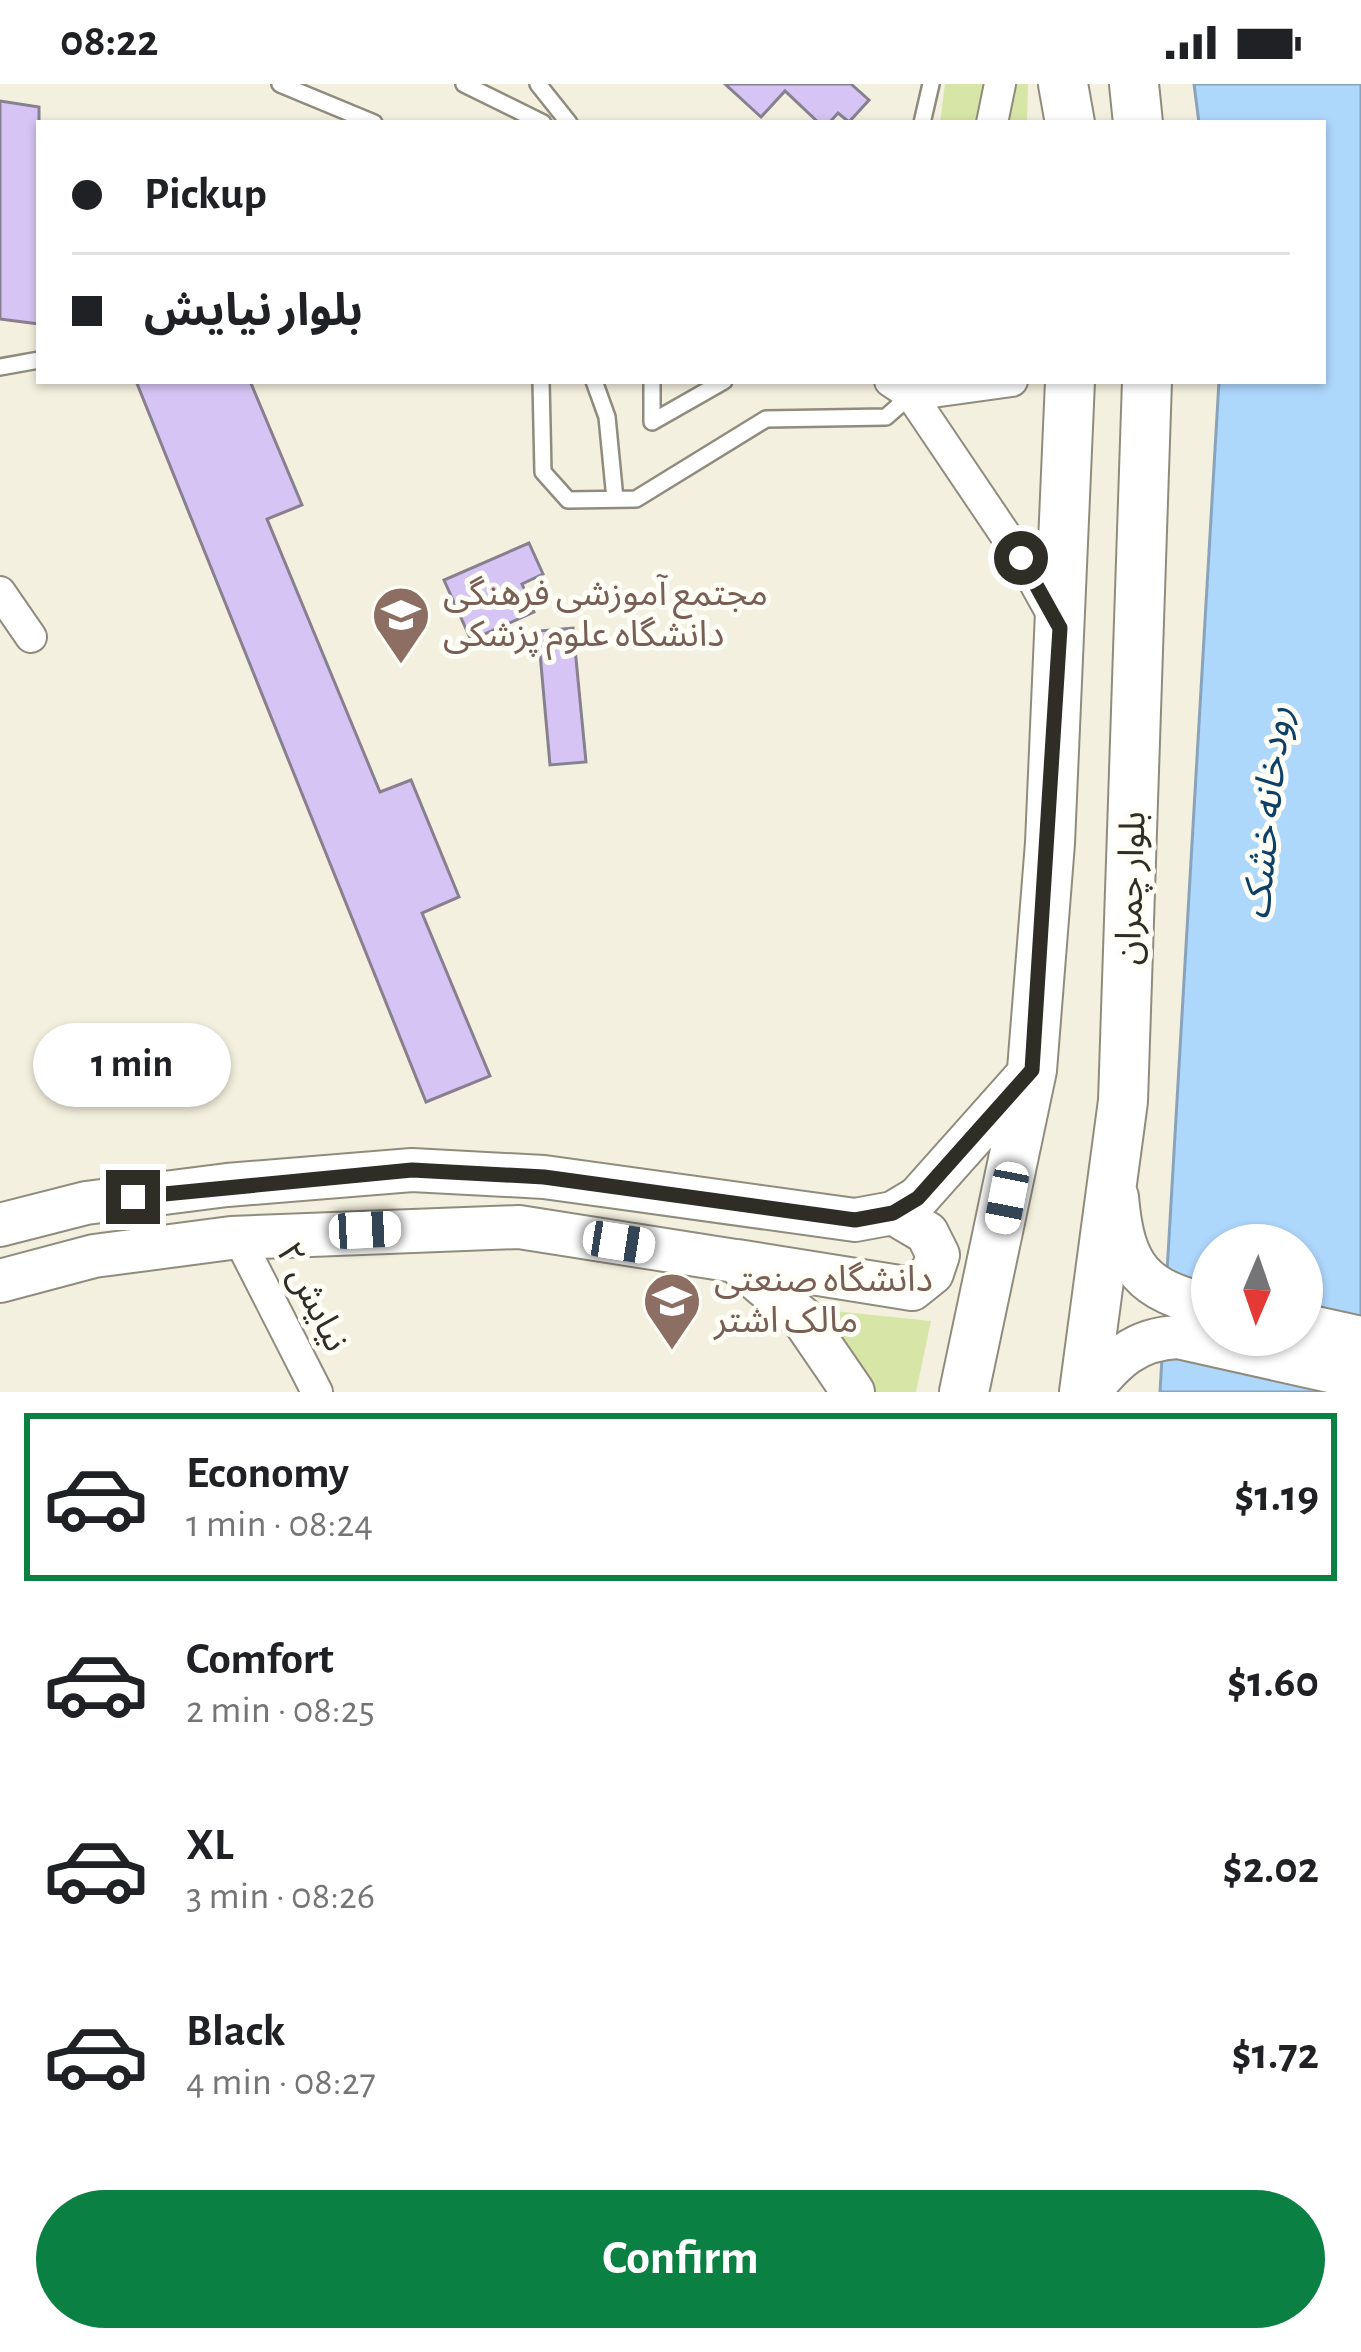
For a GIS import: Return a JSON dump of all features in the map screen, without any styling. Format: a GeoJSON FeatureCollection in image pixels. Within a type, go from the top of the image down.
{"type":"FeatureCollection","features":[{"type":"Feature","properties":{"kind":"main road"},"geometry":{"type":"LineString","coordinates":[[1063,84],[1069,120]]}},
{"type":"Feature","properties":{"kind":"main road"},"geometry":{"type":"LineString","coordinates":[[1134,84],[1138,120]]}},
{"type":"Feature","properties":{"kind":"main road"},"geometry":{"type":"LineString","coordinates":[[964,1392],[1032,1070],[1070,384]]}},
{"type":"Feature","properties":{"kind":"main road","name":"بلوار چمران"},"geometry":{"type":"LineString","coordinates":[[1086,1392],[1123,1102],[1147,384]]}},
{"type":"Feature","properties":{"kind":"main road"},"geometry":{"type":"LineString","coordinates":[[0,1225],[86,1203],[227,1185],[412,1170],[544,1177],[855,1220],[893,1213],[918,1198],[1032,1070]]}},
{"type":"Feature","properties":{"kind":"main road"},"geometry":{"type":"LineString","coordinates":[[1114,1166],[1124,1246],[1139,1274],[1172,1298],[1191,1302]]}},
{"type":"Feature","properties":{"kind":"main road"},"geometry":{"type":"LineString","coordinates":[[542,1230],[544,1177]]}},
{"type":"Feature","properties":{"kind":"main road"},"geometry":{"type":"LineString","coordinates":[[0,1281],[94,1256],[238,1237],[408,1228],[542,1230],[912,1289],[932,1273],[938,1255],[927,1233],[893,1213]]}},
{"type":"Feature","properties":{"kind":"main road"},"geometry":{"type":"LineString","coordinates":[[735,1261],[803,1319],[853,1392]]}},
{"type":"Feature","properties":{"kind":"main road"},"geometry":{"type":"LineString","coordinates":[[1323,1330],[1361,1338]]}},
{"type":"Feature","properties":{"kind":"main road"},"geometry":{"type":"LineString","coordinates":[[1086,1392],[1112,1363],[1152,1339],[1178,1337],[1361,1378]]}},
{"type":"Feature","properties":{"kind":"street"},"geometry":{"type":"LineString","coordinates":[[993,120],[1000,84]]}},
{"type":"Feature","properties":{"kind":"street"},"geometry":{"type":"LineString","coordinates":[[901,388],[964,384]]}},
{"type":"Feature","properties":{"kind":"street"},"geometry":{"type":"LineString","coordinates":[[901,388],[1021,558],[1060,628]]}},
{"type":"Feature","properties":{"kind":"street"},"geometry":{"type":"LineString","coordinates":[[0,592],[31,638]]}},
{"type":"Feature","properties":{"kind":"street","name":"نیایش ۲"},"geometry":{"type":"LineString","coordinates":[[238,1237],[317,1392]]}},
{"type":"Feature","properties":{"kind":"lane"},"geometry":{"type":"LineString","coordinates":[[280,84],[367,120]]}},
{"type":"Feature","properties":{"kind":"lane"},"geometry":{"type":"LineString","coordinates":[[464,84],[537,120]]}},
{"type":"Feature","properties":{"kind":"lane"},"geometry":{"type":"LineString","coordinates":[[538,84],[567,120]]}},
{"type":"Feature","properties":{"kind":"lane"},"geometry":{"type":"LineString","coordinates":[[923,120],[932,84]]}},
{"type":"Feature","properties":{"kind":"lane"},"geometry":{"type":"LineString","coordinates":[[0,368],[36,361]]}},
{"type":"Feature","properties":{"kind":"lane"},"geometry":{"type":"LineString","coordinates":[[541,384],[543,472],[568,500],[636,499],[766,418],[886,417],[901,388]]}},
{"type":"Feature","properties":{"kind":"lane"},"geometry":{"type":"LineString","coordinates":[[595,384],[607,416],[615,499]]}},
{"type":"Feature","properties":{"kind":"lane"},"geometry":{"type":"LineString","coordinates":[[652,384],[652,422],[719,384]]}},
{"type":"Feature","properties":{"kind":"green space"},"geometry":{"type":"Polygon","coordinates":[[[945,84],[1028,84],[1027,120],[940,120],[945,84]]]}},
{"type":"Feature","properties":{"kind":"green space"},"geometry":{"type":"Polygon","coordinates":[[[805,1308],[931,1321],[916,1392],[874,1392],[805,1308]]]}},
{"type":"Feature","properties":{"kind":"water","name":"رودخانه خشک"},"geometry":{"type":"Polygon","coordinates":[[[1194,84],[1361,84],[1361,1392],[1160,1392],[1219,384],[1326,384],[1326,120],[1199,120],[1194,84]]]}},
{"type":"Feature","properties":{"kind":"building"},"geometry":{"type":"Polygon","coordinates":[[[725,84],[851,84],[869,100],[851,120],[838,113],[832,120],[816,120],[785,91],[761,117],[725,84]]]}},
{"type":"Feature","properties":{"kind":"building"},"geometry":{"type":"Polygon","coordinates":[[[0,101],[39,107],[39,120],[36,324],[0,319],[0,101]]]}},
{"type":"Feature","properties":{"kind":"building"},"geometry":{"type":"Polygon","coordinates":[[[137,384],[251,384],[302,505],[267,519],[380,792],[411,780],[459,897],[422,913],[490,1076],[426,1102],[137,384]]]}},
{"type":"Feature","properties":{"kind":"building"},"geometry":{"type":"Polygon","coordinates":[[[529,543],[543,574],[522,584],[534,612],[471,640],[444,580],[529,543]]]}},
{"type":"Feature","properties":{"kind":"building"},"geometry":{"type":"Polygon","coordinates":[[[573,628],[586,762],[550,765],[538,631],[573,628]]]}},
{"type":"Feature","properties":{"kind":"place","name":"مجتمع آموزشی فرهنگی دانشگاه علوم پزشکی"},"geometry":{"type":"Point","coordinates":[401,666]}},
{"type":"Feature","properties":{"kind":"place","name":"دانشگاه صنعتی مالک اشتر"},"geometry":{"type":"Point","coordinates":[672,1352]}},
{"type":"Feature","properties":{"kind":"route"},"geometry":{"type":"LineString","coordinates":[[133,1197],[412,1170],[544,1177],[855,1220],[893,1213],[918,1198],[1032,1070],[1048,880],[1060,628],[1021,558]]}}]}
